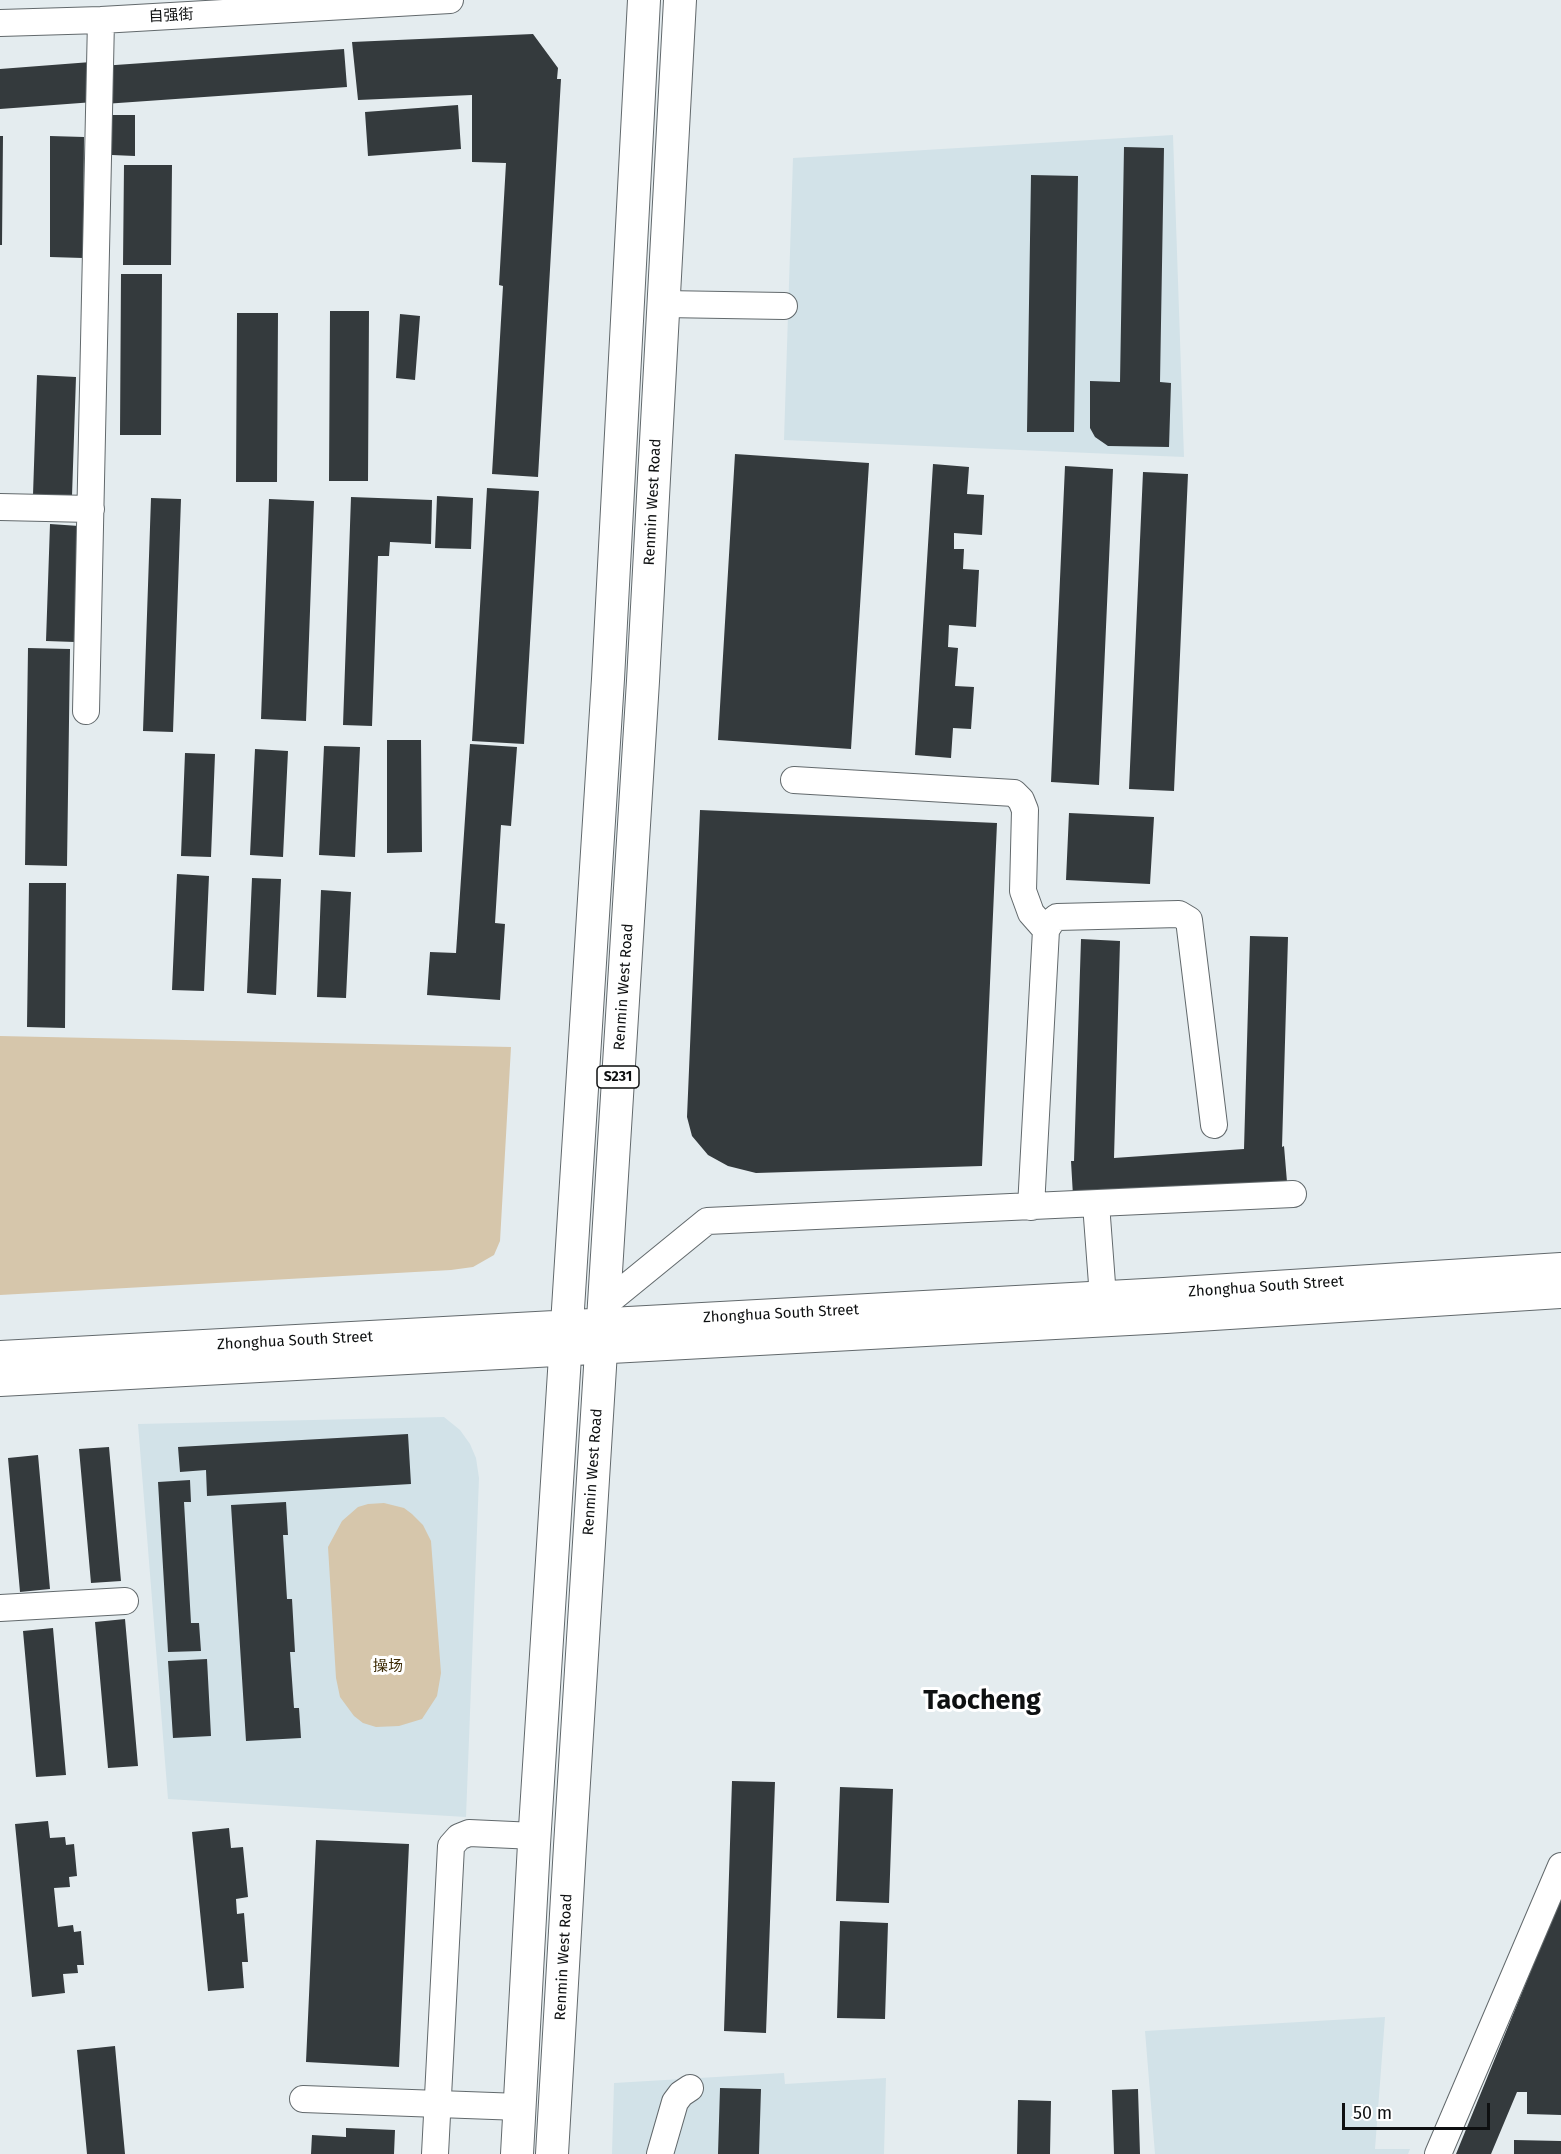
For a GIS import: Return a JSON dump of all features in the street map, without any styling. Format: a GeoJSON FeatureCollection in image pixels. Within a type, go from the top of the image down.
{"type":"FeatureCollection","features":[{"type":"Feature","properties":{"kind":"main road","name":"S231"},"geometry":{"type":"LineString","coordinates":[[517,2154],[608,679],[644,0]]}},
{"type":"Feature","properties":{"kind":"main road","name":"Renmin West Road"},"geometry":{"type":"LineString","coordinates":[[552,2154],[643,681],[680,0]]}},
{"type":"Feature","properties":{"kind":"main road","name":"Zhonghua South Street"},"geometry":{"type":"LineString","coordinates":[[0,1380],[566,1338],[603,1326],[1561,1269]]}},
{"type":"Feature","properties":{"kind":"main road","name":"Zhonghua South Street"},"geometry":{"type":"LineString","coordinates":[[603,1326],[1178,1316],[1561,1292]]}},
{"type":"Feature","properties":{"kind":"main road","name":"Zhonghua South Street"},"geometry":{"type":"LineString","coordinates":[[0,1357],[566,1338]]}},
{"type":"Feature","properties":{"kind":"street","name":"自强街"},"geometry":{"type":"LineString","coordinates":[[0,23],[101,20],[450,0]]}},
{"type":"Feature","properties":{"kind":"street"},"geometry":{"type":"LineString","coordinates":[[86,711],[101,20]]}},
{"type":"Feature","properties":{"kind":"street"},"geometry":{"type":"LineString","coordinates":[[664,304],[784,306]]}},
{"type":"Feature","properties":{"kind":"street"},"geometry":{"type":"LineString","coordinates":[[0,507],[91,509]]}},
{"type":"Feature","properties":{"kind":"street"},"geometry":{"type":"LineString","coordinates":[[794,780],[1014,794],[1021,800],[1025,810],[1023,891],[1031,914],[1046,930]]}},
{"type":"Feature","properties":{"kind":"street"},"geometry":{"type":"LineString","coordinates":[[1030,1207],[1046,930],[1058,917],[1179,914],[1188,920],[1214,1125]]}},
{"type":"Feature","properties":{"kind":"street"},"geometry":{"type":"LineString","coordinates":[[603,1326],[707,1221],[1293,1194]]}},
{"type":"Feature","properties":{"kind":"street"},"geometry":{"type":"LineString","coordinates":[[1096,1204],[1103,1297]]}},
{"type":"Feature","properties":{"kind":"street"},"geometry":{"type":"LineString","coordinates":[[0,1608],[124,1601]]}},
{"type":"Feature","properties":{"kind":"street"},"geometry":{"type":"LineString","coordinates":[[435,2154],[451,1846],[459,1837],[469,1833],[535,1836]]}},
{"type":"Feature","properties":{"kind":"street"},"geometry":{"type":"LineString","coordinates":[[1438,2154],[1561,1866]]}},
{"type":"Feature","properties":{"kind":"street"},"geometry":{"type":"LineString","coordinates":[[660,2154],[675,2102],[690,2088]]}},
{"type":"Feature","properties":{"kind":"street"},"geometry":{"type":"LineString","coordinates":[[303,2098],[520,2107]]}},
{"type":"Feature","properties":{"kind":"shaded area"},"geometry":{"type":"Polygon","coordinates":[[[1173,135],[1184,457],[784,440],[793,158],[1173,135]]]}},
{"type":"Feature","properties":{"kind":"shaded area"},"geometry":{"type":"Polygon","coordinates":[[[444,1417],[460,1430],[470,1444],[476,1458],[479,1478],[466,1817],[168,1799],[138,1424],[444,1417]]]}},
{"type":"Feature","properties":{"kind":"shaded area"},"geometry":{"type":"Polygon","coordinates":[[[1385,2017],[1375,2149],[1410,2149],[1408,2154],[1155,2154],[1145,2031],[1385,2017]]]}},
{"type":"Feature","properties":{"kind":"shaded area"},"geometry":{"type":"Polygon","coordinates":[[[784,2073],[785,2084],[886,2078],[884,2154],[612,2154],[614,2083],[784,2073]]]}},
{"type":"Feature","properties":{"kind":"green space"},"geometry":{"type":"Polygon","coordinates":[[[0,1036],[511,1047],[500,1241],[494,1255],[473,1267],[451,1270],[0,1295],[0,1036]]]}},
{"type":"Feature","properties":{"kind":"green space","name":"操场"},"geometry":{"type":"Polygon","coordinates":[[[384,1503],[404,1508],[412,1514],[423,1525],[431,1541],[441,1673],[437,1696],[422,1719],[399,1726],[376,1727],[363,1723],[354,1716],[340,1697],[336,1678],[328,1547],[342,1521],[358,1507],[384,1503]]]}},
{"type":"Feature","properties":{"kind":"building"},"geometry":{"type":"Polygon","coordinates":[[[533,34],[558,68],[557,79],[561,79],[538,477],[492,474],[503,286],[499,285],[506,163],[472,162],[472,95],[358,100],[352,42],[533,34]]]}},
{"type":"Feature","properties":{"kind":"building"},"geometry":{"type":"Polygon","coordinates":[[[344,49],[347,87],[104,104],[101,66],[344,49]]]}},
{"type":"Feature","properties":{"kind":"building"},"geometry":{"type":"Polygon","coordinates":[[[91,62],[94,102],[0,109],[0,69],[91,62]]]}},
{"type":"Feature","properties":{"kind":"building"},"geometry":{"type":"Polygon","coordinates":[[[458,105],[461,149],[368,156],[365,112],[458,105]]]}},
{"type":"Feature","properties":{"kind":"building"},"geometry":{"type":"Polygon","coordinates":[[[112,115],[135,115],[135,156],[112,155],[112,115]]]}},
{"type":"Feature","properties":{"kind":"building"},"geometry":{"type":"Polygon","coordinates":[[[0,136],[3,136],[2,245],[0,245],[0,136]]]}},
{"type":"Feature","properties":{"kind":"building"},"geometry":{"type":"Polygon","coordinates":[[[50,136],[84,137],[83,258],[50,257],[50,136]]]}},
{"type":"Feature","properties":{"kind":"building"},"geometry":{"type":"Polygon","coordinates":[[[1124,147],[1164,148],[1160,382],[1171,383],[1169,447],[1108,446],[1095,437],[1090,428],[1090,381],[1120,382],[1124,147]]]}},
{"type":"Feature","properties":{"kind":"building"},"geometry":{"type":"Polygon","coordinates":[[[124,165],[172,165],[171,265],[123,265],[124,165]]]}},
{"type":"Feature","properties":{"kind":"building"},"geometry":{"type":"Polygon","coordinates":[[[1031,175],[1078,176],[1074,432],[1027,432],[1031,175]]]}},
{"type":"Feature","properties":{"kind":"building"},"geometry":{"type":"Polygon","coordinates":[[[121,274],[162,274],[161,435],[120,435],[121,274]]]}},
{"type":"Feature","properties":{"kind":"building"},"geometry":{"type":"Polygon","coordinates":[[[330,311],[369,311],[368,481],[329,481],[330,311]]]}},
{"type":"Feature","properties":{"kind":"building"},"geometry":{"type":"Polygon","coordinates":[[[237,313],[278,313],[277,482],[236,482],[237,313]]]}},
{"type":"Feature","properties":{"kind":"building"},"geometry":{"type":"Polygon","coordinates":[[[400,314],[420,316],[415,380],[396,378],[400,314]]]}},
{"type":"Feature","properties":{"kind":"building"},"geometry":{"type":"Polygon","coordinates":[[[37,375],[76,377],[72,496],[33,495],[37,375]]]}},
{"type":"Feature","properties":{"kind":"building"},"geometry":{"type":"Polygon","coordinates":[[[735,454],[869,463],[851,749],[718,740],[735,454]]]}},
{"type":"Feature","properties":{"kind":"building"},"geometry":{"type":"Polygon","coordinates":[[[933,464],[969,467],[967,494],[984,495],[982,535],[954,533],[954,549],[964,549],[963,569],[979,570],[976,627],[949,625],[948,647],[958,648],[955,686],[974,687],[971,729],[953,728],[951,758],[915,755],[933,464]]]}},
{"type":"Feature","properties":{"kind":"building"},"geometry":{"type":"Polygon","coordinates":[[[1065,466],[1113,469],[1099,785],[1051,782],[1065,466]]]}},
{"type":"Feature","properties":{"kind":"building"},"geometry":{"type":"Polygon","coordinates":[[[1143,472],[1188,474],[1174,791],[1129,789],[1143,472]]]}},
{"type":"Feature","properties":{"kind":"building"},"geometry":{"type":"Polygon","coordinates":[[[487,488],[539,491],[524,744],[472,741],[487,488]]]}},
{"type":"Feature","properties":{"kind":"building"},"geometry":{"type":"Polygon","coordinates":[[[437,496],[473,498],[471,549],[435,548],[437,496]]]}},
{"type":"Feature","properties":{"kind":"building"},"geometry":{"type":"Polygon","coordinates":[[[351,497],[432,500],[431,544],[390,542],[389,556],[378,556],[372,726],[343,725],[351,497]]]}},
{"type":"Feature","properties":{"kind":"building"},"geometry":{"type":"Polygon","coordinates":[[[151,498],[181,499],[173,732],[143,731],[151,498]]]}},
{"type":"Feature","properties":{"kind":"building"},"geometry":{"type":"Polygon","coordinates":[[[269,499],[314,501],[306,721],[261,719],[269,499]]]}},
{"type":"Feature","properties":{"kind":"building"},"geometry":{"type":"Polygon","coordinates":[[[50,524],[79,526],[75,642],[46,641],[50,524]]]}},
{"type":"Feature","properties":{"kind":"building"},"geometry":{"type":"Polygon","coordinates":[[[28,648],[70,649],[67,866],[25,865],[28,648]]]}},
{"type":"Feature","properties":{"kind":"building"},"geometry":{"type":"Polygon","coordinates":[[[387,740],[421,740],[422,852],[387,853],[387,740]]]}},
{"type":"Feature","properties":{"kind":"building"},"geometry":{"type":"Polygon","coordinates":[[[470,744],[517,747],[511,826],[501,825],[495,923],[505,924],[500,1000],[427,995],[430,952],[456,953],[470,744]]]}},
{"type":"Feature","properties":{"kind":"building"},"geometry":{"type":"Polygon","coordinates":[[[324,746],[360,747],[355,857],[319,855],[324,746]]]}},
{"type":"Feature","properties":{"kind":"building"},"geometry":{"type":"Polygon","coordinates":[[[255,749],[288,751],[283,857],[250,855],[255,749]]]}},
{"type":"Feature","properties":{"kind":"building"},"geometry":{"type":"Polygon","coordinates":[[[185,753],[215,754],[211,857],[181,856],[185,753]]]}},
{"type":"Feature","properties":{"kind":"building"},"geometry":{"type":"Polygon","coordinates":[[[700,810],[997,823],[982,1166],[756,1173],[728,1166],[708,1155],[692,1136],[687,1117],[700,810]]]}},
{"type":"Feature","properties":{"kind":"building"},"geometry":{"type":"Polygon","coordinates":[[[1069,813],[1154,817],[1150,884],[1066,880],[1069,813]]]}},
{"type":"Feature","properties":{"kind":"building"},"geometry":{"type":"Polygon","coordinates":[[[177,874],[209,876],[204,991],[172,990],[177,874]]]}},
{"type":"Feature","properties":{"kind":"building"},"geometry":{"type":"Polygon","coordinates":[[[252,878],[281,879],[276,995],[247,993],[252,878]]]}},
{"type":"Feature","properties":{"kind":"building"},"geometry":{"type":"Polygon","coordinates":[[[29,883],[66,883],[65,1028],[27,1027],[29,883]]]}},
{"type":"Feature","properties":{"kind":"building"},"geometry":{"type":"Polygon","coordinates":[[[321,890],[351,892],[346,998],[317,997],[321,890]]]}},
{"type":"Feature","properties":{"kind":"building"},"geometry":{"type":"Polygon","coordinates":[[[1250,936],[1288,937],[1282,1147],[1284,1146],[1287,1182],[1073,1196],[1071,1161],[1074,1161],[1081,939],[1120,941],[1114,1158],[1244,1149],[1250,936]]]}},
{"type":"Feature","properties":{"kind":"building"},"geometry":{"type":"Polygon","coordinates":[[[408,1434],[411,1484],[207,1496],[206,1470],[180,1472],[178,1447],[408,1434]]]}},
{"type":"Feature","properties":{"kind":"building"},"geometry":{"type":"Polygon","coordinates":[[[109,1447],[121,1581],[91,1583],[79,1449],[109,1447]]]}},
{"type":"Feature","properties":{"kind":"building"},"geometry":{"type":"Polygon","coordinates":[[[38,1455],[50,1589],[20,1592],[8,1458],[38,1455]]]}},
{"type":"Feature","properties":{"kind":"building"},"geometry":{"type":"Polygon","coordinates":[[[190,1480],[191,1502],[184,1502],[191,1623],[199,1623],[201,1651],[168,1652],[158,1482],[190,1480]]]}},
{"type":"Feature","properties":{"kind":"building"},"geometry":{"type":"Polygon","coordinates":[[[286,1502],[288,1535],[283,1535],[287,1599],[292,1599],[295,1652],[290,1652],[294,1708],[299,1708],[301,1738],[246,1741],[231,1505],[286,1502]]]}},
{"type":"Feature","properties":{"kind":"building"},"geometry":{"type":"Polygon","coordinates":[[[125,1619],[138,1766],[108,1768],[95,1622],[125,1619]]]}},
{"type":"Feature","properties":{"kind":"building"},"geometry":{"type":"Polygon","coordinates":[[[53,1628],[66,1775],[36,1777],[23,1631],[53,1628]]]}},
{"type":"Feature","properties":{"kind":"building"},"geometry":{"type":"Polygon","coordinates":[[[207,1659],[211,1736],[173,1738],[168,1661],[207,1659]]]}},
{"type":"Feature","properties":{"kind":"building"},"geometry":{"type":"Polygon","coordinates":[[[732,1781],[775,1782],[766,2033],[724,2031],[732,1781]]]}},
{"type":"Feature","properties":{"kind":"building"},"geometry":{"type":"Polygon","coordinates":[[[840,1787],[893,1789],[889,1903],[836,1901],[840,1787]]]}},
{"type":"Feature","properties":{"kind":"building"},"geometry":{"type":"Polygon","coordinates":[[[48,1821],[50,1838],[65,1837],[66,1845],[74,1844],[77,1876],[69,1877],[70,1887],[54,1888],[58,1927],[73,1925],[74,1932],[81,1931],[84,1965],[77,1965],[78,1973],[63,1974],[65,1993],[32,1997],[15,1824],[48,1821]]]}},
{"type":"Feature","properties":{"kind":"building"},"geometry":{"type":"Polygon","coordinates":[[[229,1828],[231,1848],[243,1847],[248,1897],[236,1899],[237,1914],[244,1913],[248,1962],[242,1962],[244,1988],[208,1991],[192,1832],[229,1828]]]}},
{"type":"Feature","properties":{"kind":"building"},"geometry":{"type":"Polygon","coordinates":[[[316,1840],[409,1844],[399,2067],[306,2062],[316,1840]]]}},
{"type":"Feature","properties":{"kind":"building"},"geometry":{"type":"Polygon","coordinates":[[[1561,1897],[1561,2115],[1527,2114],[1527,2092],[1517,2092],[1491,2154],[1456,2154],[1561,1897]]]}},
{"type":"Feature","properties":{"kind":"building"},"geometry":{"type":"Polygon","coordinates":[[[840,1921],[888,1923],[885,2019],[837,2018],[840,1921]]]}},
{"type":"Feature","properties":{"kind":"building"},"geometry":{"type":"Polygon","coordinates":[[[115,2046],[125,2154],[87,2154],[77,2050],[115,2046]]]}},
{"type":"Feature","properties":{"kind":"building"},"geometry":{"type":"Polygon","coordinates":[[[720,2088],[761,2089],[759,2154],[718,2154],[720,2088]]]}},
{"type":"Feature","properties":{"kind":"building"},"geometry":{"type":"Polygon","coordinates":[[[1138,2089],[1140,2154],[1114,2154],[1112,2090],[1138,2089]]]}},
{"type":"Feature","properties":{"kind":"building"},"geometry":{"type":"Polygon","coordinates":[[[1018,2100],[1051,2101],[1050,2154],[1017,2154],[1018,2100]]]}},
{"type":"Feature","properties":{"kind":"building"},"geometry":{"type":"Polygon","coordinates":[[[346,2128],[395,2130],[394,2154],[311,2154],[312,2135],[346,2137],[346,2128]]]}},
{"type":"Feature","properties":{"kind":"building"},"geometry":{"type":"Polygon","coordinates":[[[1514,2140],[1561,2141],[1561,2154],[1514,2154],[1514,2140]]]}},
{"type":"Feature","properties":{"kind":"district","name":"Taocheng"},"geometry":{"type":"Point","coordinates":[982,1701]}}]}
